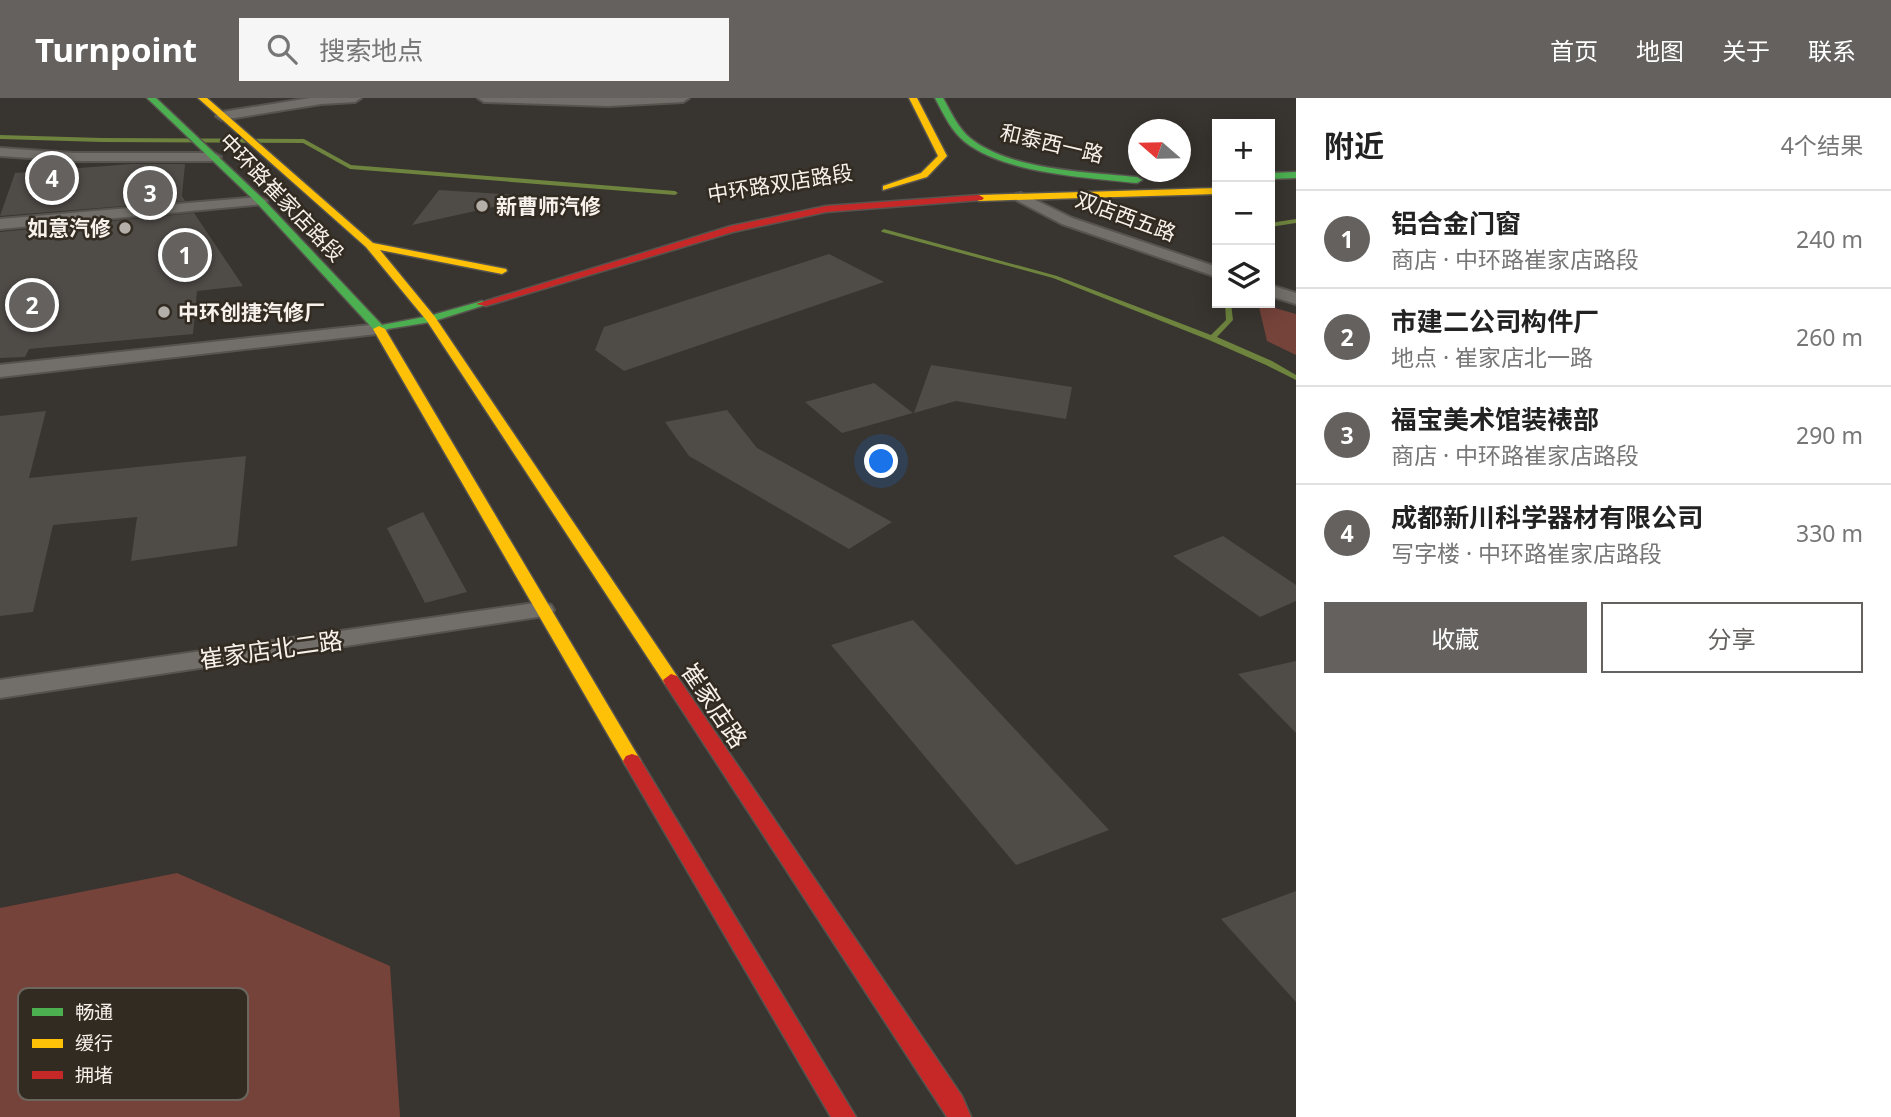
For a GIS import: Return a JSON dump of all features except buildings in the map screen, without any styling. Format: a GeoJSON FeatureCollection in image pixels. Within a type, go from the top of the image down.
{"type":"FeatureCollection","features":[{"type":"Feature","properties":{"kind":"main road","name":"中环路崔家店路段"},"geometry":{"type":"LineString","coordinates":[[151,98],[367,307],[379,329]]}},
{"type":"Feature","properties":{"kind":"main road","name":"中环路崔家店路段"},"geometry":{"type":"LineString","coordinates":[[202,98],[370,245],[414,295],[430,319]]}},
{"type":"Feature","properties":{"kind":"main road"},"geometry":{"type":"LineString","coordinates":[[887,187],[924,175],[943,156],[913,98]]}},
{"type":"Feature","properties":{"kind":"main road","name":"和泰西一路"},"geometry":{"type":"LineString","coordinates":[[940,98],[949,116],[971,142],[989,151],[1084,174],[1128,179]]}},
{"type":"Feature","properties":{"kind":"main road"},"geometry":{"type":"LineString","coordinates":[[1275,176],[1296,175]]}},
{"type":"Feature","properties":{"kind":"main road","name":"中环路双店路段"},"geometry":{"type":"LineString","coordinates":[[1191,178],[1212,177]]}},
{"type":"Feature","properties":{"kind":"main road","name":"中环路双店路段"},"geometry":{"type":"LineString","coordinates":[[795,198],[887,187],[1128,180]]}},
{"type":"Feature","properties":{"kind":"main road"},"geometry":{"type":"LineString","coordinates":[[1275,189],[1296,188]]}},
{"type":"Feature","properties":{"kind":"main road","name":"中环路双店路段"},"geometry":{"type":"LineString","coordinates":[[379,329],[430,319],[730,229],[826,209],[926,200],[1212,191]]}},
{"type":"Feature","properties":{"kind":"main road"},"geometry":{"type":"LineString","coordinates":[[370,245],[509,269],[464,281]]}},
{"type":"Feature","properties":{"kind":"main road","name":"崔家店路"},"geometry":{"type":"LineString","coordinates":[[430,319],[954,1104],[959,1117]]}},
{"type":"Feature","properties":{"kind":"main road"},"geometry":{"type":"LineString","coordinates":[[379,329],[542,610],[844,1117]]}},
{"type":"Feature","properties":{"kind":"street"},"geometry":{"type":"LineString","coordinates":[[222,116],[321,100],[355,98]]}},
{"type":"Feature","properties":{"kind":"street"},"geometry":{"type":"LineString","coordinates":[[484,98],[580,103],[655,102],[683,98]]}},
{"type":"Feature","properties":{"kind":"street"},"geometry":{"type":"LineString","coordinates":[[0,152],[74,157],[212,155]]}},
{"type":"Feature","properties":{"kind":"street","name":"双店西五路"},"geometry":{"type":"LineString","coordinates":[[1021,197],[1067,221],[1212,270]]}},
{"type":"Feature","properties":{"kind":"street"},"geometry":{"type":"LineString","coordinates":[[0,224],[260,201]]}},
{"type":"Feature","properties":{"kind":"street"},"geometry":{"type":"LineString","coordinates":[[1275,291],[1296,299]]}},
{"type":"Feature","properties":{"kind":"street"},"geometry":{"type":"LineString","coordinates":[[0,371],[379,329]]}},
{"type":"Feature","properties":{"kind":"street","name":"崔家店北二路"},"geometry":{"type":"LineString","coordinates":[[0,689],[542,610]]}},
{"type":"Feature","properties":{"kind":"shaded area"},"geometry":{"type":"Polygon","coordinates":[[[1259,308],[1275,308],[1296,314],[1296,355],[1267,341],[1259,308]]]}},
{"type":"Feature","properties":{"kind":"shaded area"},"geometry":{"type":"Polygon","coordinates":[[[177,873],[390,966],[400,1117],[0,1117],[0,908],[177,873]]]}},
{"type":"Feature","properties":{"kind":"waterway"},"geometry":{"type":"LineString","coordinates":[[0,137],[304,141],[350,167],[675,193]]}},
{"type":"Feature","properties":{"kind":"waterway"},"geometry":{"type":"LineString","coordinates":[[1275,224],[1296,221]]}},
{"type":"Feature","properties":{"kind":"waterway"},"geometry":{"type":"LineString","coordinates":[[884,231],[1055,277],[1212,338]]}},
{"type":"Feature","properties":{"kind":"waterway"},"geometry":{"type":"LineString","coordinates":[[1212,338],[1230,320],[1229,308]]}},
{"type":"Feature","properties":{"kind":"waterway"},"geometry":{"type":"LineString","coordinates":[[1212,338],[1296,378]]}},
{"type":"Feature","properties":{"kind":"traffic: fast"},"geometry":{"type":"LineString","coordinates":[[151,98],[260,201],[379,329],[431,319],[482,304]]}},
{"type":"Feature","properties":{"kind":"traffic: fast"},"geometry":{"type":"LineString","coordinates":[[939,98],[960,133],[985,151],[1050,169],[1128,179]]}},
{"type":"Feature","properties":{"kind":"traffic: fast"},"geometry":{"type":"LineString","coordinates":[[1275,176],[1296,175]]}},
{"type":"Feature","properties":{"kind":"traffic: slow"},"geometry":{"type":"LineString","coordinates":[[202,98],[370,245],[431,319]]}},
{"type":"Feature","properties":{"kind":"traffic: slow"},"geometry":{"type":"LineString","coordinates":[[886,188],[924,175],[943,156],[913,98]]}},
{"type":"Feature","properties":{"kind":"traffic: slow"},"geometry":{"type":"LineString","coordinates":[[979,198],[1212,191]]}},
{"type":"Feature","properties":{"kind":"traffic: slow"},"geometry":{"type":"LineString","coordinates":[[370,245],[502,271]]}},
{"type":"Feature","properties":{"kind":"traffic: slow"},"geometry":{"type":"LineString","coordinates":[[431,319],[671,680]]}},
{"type":"Feature","properties":{"kind":"traffic: slow"},"geometry":{"type":"LineString","coordinates":[[379,329],[632,761]]}},
{"type":"Feature","properties":{"kind":"traffic: jam"},"geometry":{"type":"LineString","coordinates":[[482,304],[731,229],[826,209],[979,198]]}},
{"type":"Feature","properties":{"kind":"traffic: jam"},"geometry":{"type":"LineString","coordinates":[[671,680],[954,1104],[959,1117]]}},
{"type":"Feature","properties":{"kind":"traffic: jam"},"geometry":{"type":"LineString","coordinates":[[632,761],[844,1117]]}},
{"type":"Feature","properties":{"kind":"place","name":"成都新川科学器材有限公司"},"geometry":{"type":"Point","coordinates":[52,178]}},
{"type":"Feature","properties":{"kind":"place","name":"福宝美术馆装裱部"},"geometry":{"type":"Point","coordinates":[150,193]}},
{"type":"Feature","properties":{"kind":"place","name":"新曹师汽修"},"geometry":{"type":"Point","coordinates":[482,206]}},
{"type":"Feature","properties":{"kind":"place","name":"如意汽修"},"geometry":{"type":"Point","coordinates":[125,228]}},
{"type":"Feature","properties":{"kind":"place","name":"铝合金门窗"},"geometry":{"type":"Point","coordinates":[185,255]}},
{"type":"Feature","properties":{"kind":"place","name":"市建二公司构件厂"},"geometry":{"type":"Point","coordinates":[32,305]}},
{"type":"Feature","properties":{"kind":"place","name":"中环创捷汽修厂"},"geometry":{"type":"Point","coordinates":[164,312]}}]}
